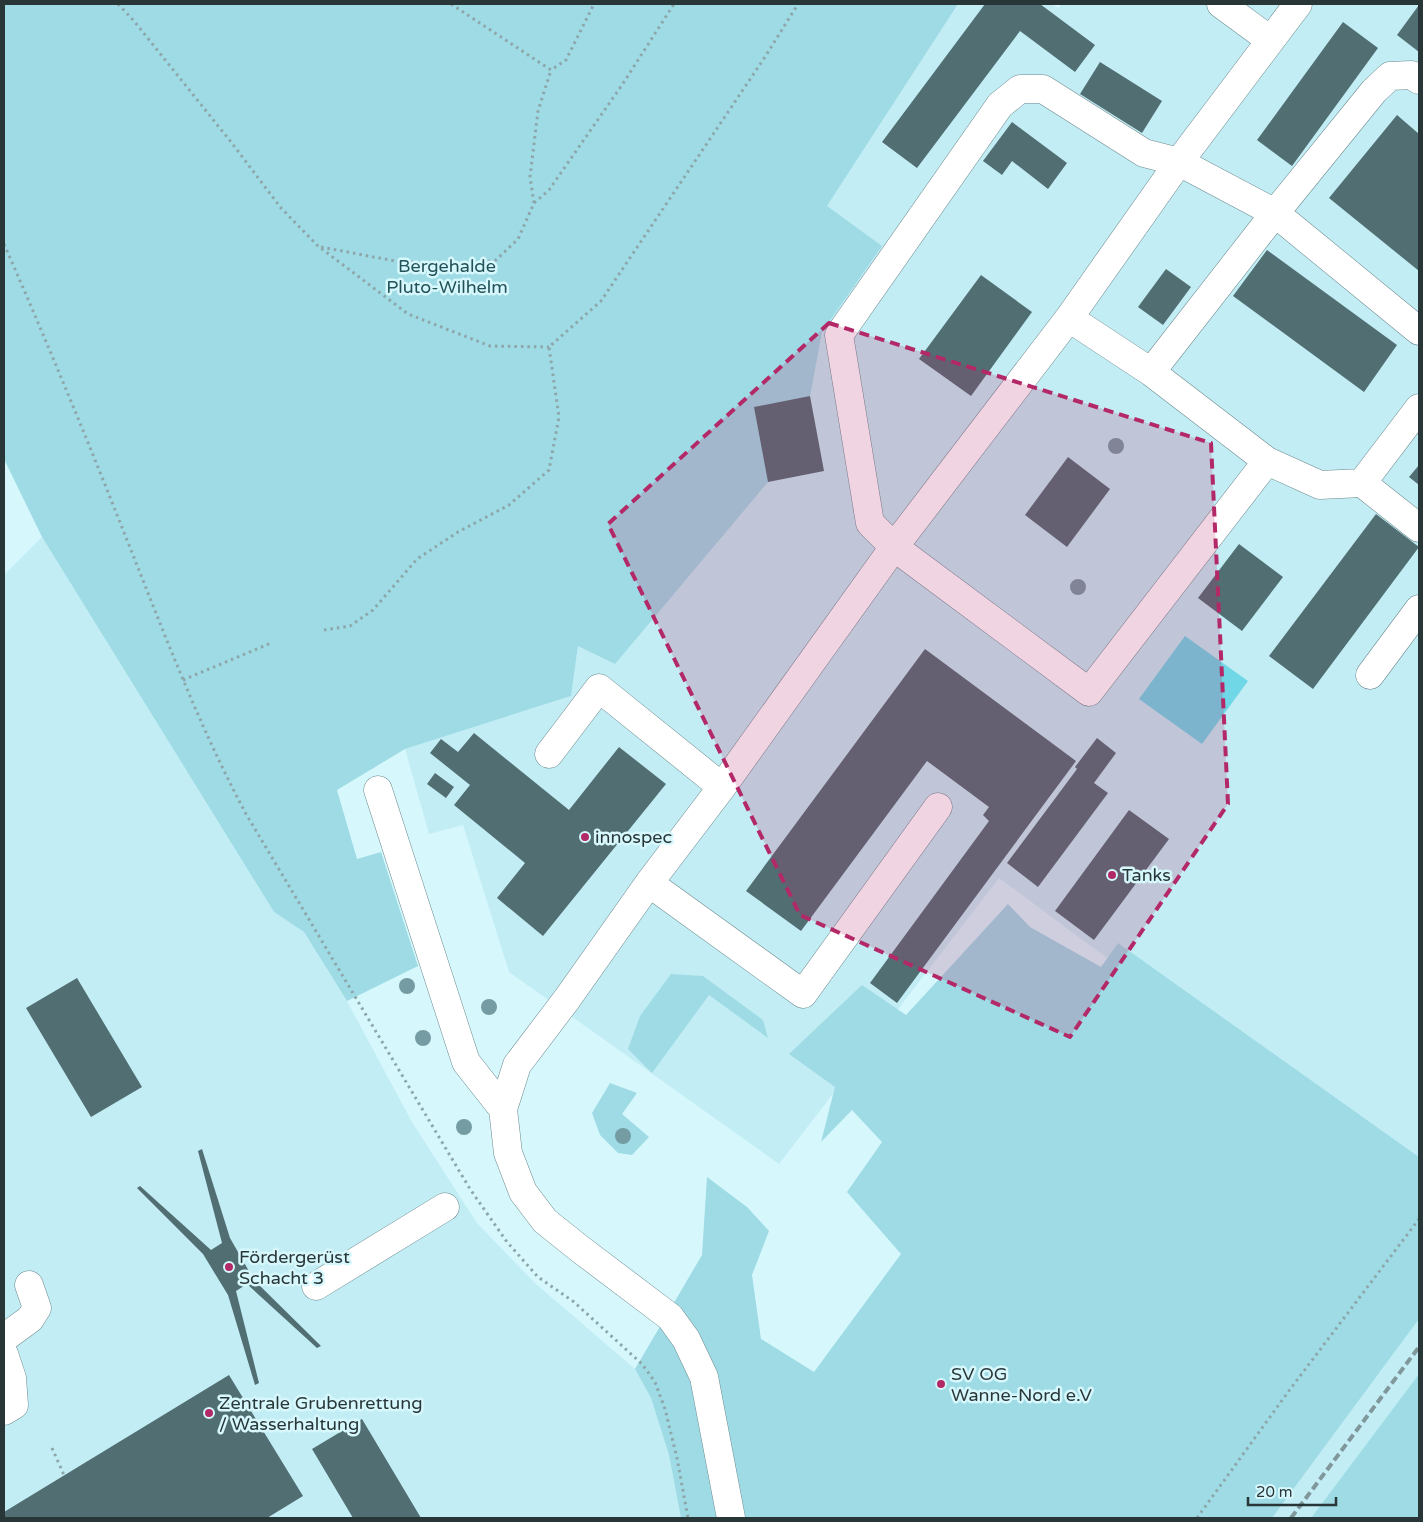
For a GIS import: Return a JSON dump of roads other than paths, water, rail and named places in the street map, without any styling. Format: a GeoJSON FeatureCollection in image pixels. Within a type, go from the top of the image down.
{"type":"FeatureCollection","features":[{"type":"Feature","properties":{"kind":"lane"},"geometry":{"type":"LineString","coordinates":[[731,1518],[704,1377],[686,1340],[670,1317],[545,1221],[523,1192],[508,1153],[504,1109],[517,1065],[567,999],[649,883],[722,787],[894,546],[1069,318],[1179,162],[1298,4]]}},
{"type":"Feature","properties":{"kind":"lane"},"geometry":{"type":"LineString","coordinates":[[1231,7],[1270,40]]}},
{"type":"Feature","properties":{"kind":"lane"},"geometry":{"type":"LineString","coordinates":[[1151,372],[1275,213],[1379,86],[1390,76],[1412,75],[1419,80]]}},
{"type":"Feature","properties":{"kind":"lane"},"geometry":{"type":"LineString","coordinates":[[1267,461],[1089,692],[894,546],[870,523],[839,335],[1000,105],[1020,89],[1043,89],[1144,152],[1179,162],[1275,213],[1419,331]]}},
{"type":"Feature","properties":{"kind":"lane"},"geometry":{"type":"LineString","coordinates":[[1069,318],[1151,372],[1267,461],[1320,486],[1362,484],[1419,528]]}},
{"type":"Feature","properties":{"kind":"lane"},"geometry":{"type":"LineString","coordinates":[[1362,484],[1419,408]]}},
{"type":"Feature","properties":{"kind":"lane"},"geometry":{"type":"LineString","coordinates":[[1370,675],[1419,609]]}},
{"type":"Feature","properties":{"kind":"lane"},"geometry":{"type":"LineString","coordinates":[[549,754],[600,688],[722,787]]}},
{"type":"Feature","properties":{"kind":"lane"},"geometry":{"type":"LineString","coordinates":[[378,790],[466,1062],[504,1109]]}},
{"type":"Feature","properties":{"kind":"lane"},"geometry":{"type":"LineString","coordinates":[[649,883],[803,994],[938,806]]}},
{"type":"Feature","properties":{"kind":"lane"},"geometry":{"type":"LineString","coordinates":[[316,1286],[445,1207]]}},
{"type":"Feature","properties":{"kind":"lane"},"geometry":{"type":"LineString","coordinates":[[4,1338],[30,1319],[37,1308],[29,1285]]}},
{"type":"Feature","properties":{"kind":"lane"},"geometry":{"type":"LineString","coordinates":[[4,1354],[12,1378],[14,1405],[4,1411]]}},
{"type":"Feature","properties":{"kind":"railway"},"geometry":{"type":"LineString","coordinates":[[1291,1518],[1419,1347]]}},
{"type":"Feature","properties":{"kind":"place","name":"innospec"},"geometry":{"type":"Point","coordinates":[585,837]}},
{"type":"Feature","properties":{"kind":"place","name":"Tanks"},"geometry":{"type":"Point","coordinates":[1112,875]}},
{"type":"Feature","properties":{"kind":"place","name":"Fördergerüst Schacht 3"},"geometry":{"type":"Point","coordinates":[229,1267]}},
{"type":"Feature","properties":{"kind":"place","name":"SV OG Wanne-Nord e.V"},"geometry":{"type":"Point","coordinates":[941,1384]}},
{"type":"Feature","properties":{"kind":"place","name":"Zentrale Grubenrettung / Wasserhaltung"},"geometry":{"type":"Point","coordinates":[209,1413]}},
{"type":"Feature","properties":{"kind":"park label","name":"Bergehalde Pluto-Wilhelm"},"geometry":{"type":"Point","coordinates":[447,276]}}]}
